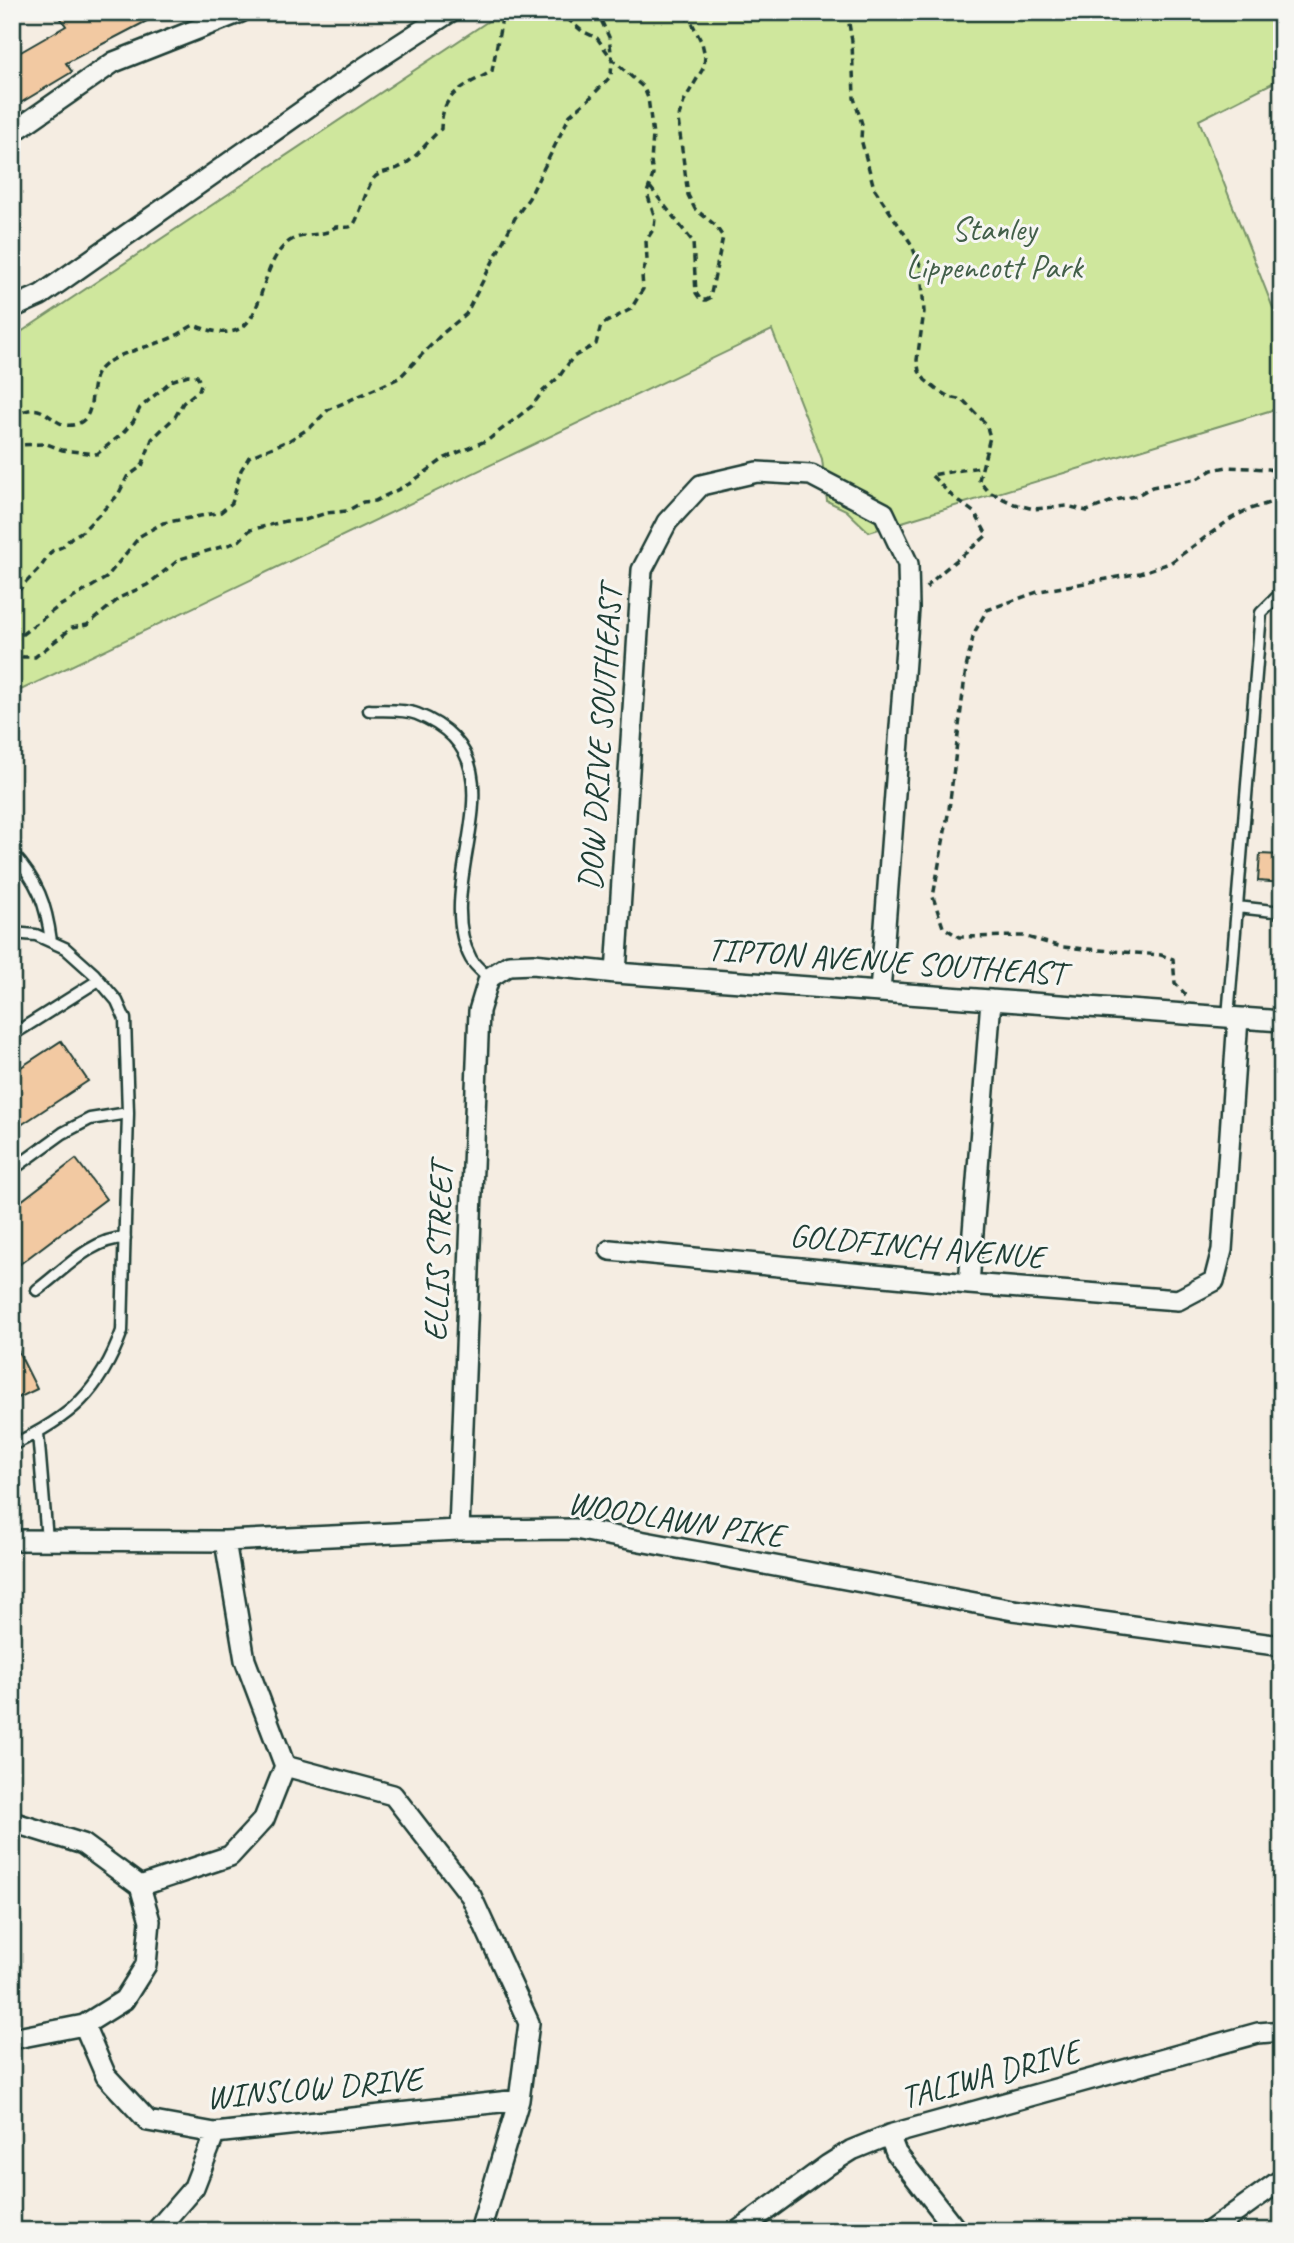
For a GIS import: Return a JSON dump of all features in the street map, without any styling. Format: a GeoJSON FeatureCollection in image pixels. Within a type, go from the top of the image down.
{"type":"FeatureCollection","features":[{"type":"Feature","properties":{"kind":"street"},"geometry":{"type":"LineString","coordinates":[[12,133],[114,62],[241,12]]}},
{"type":"Feature","properties":{"kind":"street"},"geometry":{"type":"LineString","coordinates":[[12,308],[41,295],[365,67],[450,12]]}},
{"type":"Feature","properties":{"kind":"street","name":"DOW DRIVE SOUTHEAST"},"geometry":{"type":"LineString","coordinates":[[617,973],[642,570],[667,522],[701,485],[757,472],[811,475],[884,513],[908,564],[909,608],[880,992]]}},
{"type":"Feature","properties":{"kind":"street","name":"TIPTON AVENUE SOUTHEAST"},"geometry":{"type":"LineString","coordinates":[[489,978],[509,965],[533,964],[617,973],[1282,1021]]}},
{"type":"Feature","properties":{"kind":"street","name":"ELLIS STREET"},"geometry":{"type":"LineString","coordinates":[[459,1530],[479,1011],[489,978]]}},
{"type":"Feature","properties":{"kind":"street"},"geometry":{"type":"LineString","coordinates":[[969,1284],[991,1000]]}},
{"type":"Feature","properties":{"kind":"street","name":"GOLDFINCH AVENUE"},"geometry":{"type":"LineString","coordinates":[[610,1250],[969,1284],[1178,1300],[1214,1282],[1222,1250],[1233,1017]]}},
{"type":"Feature","properties":{"kind":"street","name":"WOODLAWN PIKE"},"geometry":{"type":"LineString","coordinates":[[12,1540],[225,1541],[459,1530],[575,1529],[1013,1611],[1282,1646]]}},
{"type":"Feature","properties":{"kind":"street"},"geometry":{"type":"LineString","coordinates":[[140,1886],[230,1856],[264,1819],[285,1766],[246,1660],[225,1541]]}},
{"type":"Feature","properties":{"kind":"street"},"geometry":{"type":"LineString","coordinates":[[285,1766],[393,1795],[471,1896],[529,2023],[519,2100],[480,2231]]}},
{"type":"Feature","properties":{"kind":"street"},"geometry":{"type":"LineString","coordinates":[[12,1822],[83,1843],[140,1886],[150,1921],[146,1965],[124,2000],[84,2025],[12,2039]]}},
{"type":"Feature","properties":{"kind":"street","name":"WINSLOW DRIVE"},"geometry":{"type":"LineString","coordinates":[[84,2025],[106,2076],[148,2122],[215,2133],[519,2100]]}},
{"type":"Feature","properties":{"kind":"street","name":"TALIWA DRIVE"},"geometry":{"type":"LineString","coordinates":[[738,2231],[828,2165],[889,2135],[1258,2033],[1282,2031]]}},
{"type":"Feature","properties":{"kind":"street"},"geometry":{"type":"LineString","coordinates":[[156,2231],[194,2188],[215,2133]]}},
{"type":"Feature","properties":{"kind":"street"},"geometry":{"type":"LineString","coordinates":[[889,2135],[896,2152],[957,2231]]}},
{"type":"Feature","properties":{"kind":"street"},"geometry":{"type":"LineString","coordinates":[[1210,2231],[1282,2179]]}},
{"type":"Feature","properties":{"kind":"lane"},"geometry":{"type":"LineString","coordinates":[[1233,1017],[1237,907],[1261,613],[1276,598],[1282,598]]}},
{"type":"Feature","properties":{"kind":"lane"},"geometry":{"type":"LineString","coordinates":[[369,710],[415,713],[445,729],[464,751],[474,777],[474,797],[459,905],[464,942],[472,961],[489,978]]}},
{"type":"Feature","properties":{"kind":"lane"},"geometry":{"type":"LineString","coordinates":[[12,853],[40,890],[47,910],[51,941]]}},
{"type":"Feature","properties":{"kind":"lane"},"geometry":{"type":"LineString","coordinates":[[1237,907],[1282,912]]}},
{"type":"Feature","properties":{"kind":"lane"},"geometry":{"type":"LineString","coordinates":[[12,933],[36,935],[65,948],[117,1001],[125,1019],[128,1113],[122,1331],[111,1360],[96,1385],[70,1411],[38,1433],[12,1445]]}},
{"type":"Feature","properties":{"kind":"lane"},"geometry":{"type":"LineString","coordinates":[[12,1035],[99,980]]}},
{"type":"Feature","properties":{"kind":"lane"},"geometry":{"type":"LineString","coordinates":[[12,1170],[63,1133],[90,1119],[128,1113]]}},
{"type":"Feature","properties":{"kind":"lane"},"geometry":{"type":"LineString","coordinates":[[37,1290],[98,1244],[125,1238]]}},
{"type":"Feature","properties":{"kind":"lane"},"geometry":{"type":"LineString","coordinates":[[38,1433],[47,1540]]}},
{"type":"Feature","properties":{"kind":"path"},"geometry":{"type":"LineString","coordinates":[[12,415],[31,409],[42,411],[53,421],[73,426],[84,421],[90,413],[94,382],[99,371],[105,366],[194,325],[228,333],[239,330],[249,321],[273,263],[286,243],[337,227],[352,227],[356,223],[372,180],[417,156],[427,141],[442,129],[446,101],[492,71],[502,18],[509,12]]}},
{"type":"Feature","properties":{"kind":"path"},"geometry":{"type":"LineString","coordinates":[[12,649],[23,657],[35,657],[72,628],[87,625],[121,597],[146,585],[180,559],[238,542],[250,530],[347,511],[409,484],[445,458],[488,440],[532,406],[573,357],[596,344],[601,325],[631,309],[643,289],[642,275],[647,260],[646,241],[654,228],[648,193],[653,175],[653,135],[648,98],[638,82],[612,59],[597,38],[582,31],[559,12]]}},
{"type":"Feature","properties":{"kind":"path"},"geometry":{"type":"LineString","coordinates":[[12,642],[58,607],[106,578],[140,536],[163,523],[221,512],[232,503],[241,470],[249,457],[290,440],[311,427],[328,410],[386,385],[412,366],[442,334],[466,314],[503,240],[529,198],[570,115],[590,99],[611,76],[609,37],[594,12]]}},
{"type":"Feature","properties":{"kind":"path"},"geometry":{"type":"LineString","coordinates":[[650,187],[693,242],[696,293],[701,300],[710,298],[724,243],[723,237],[715,225],[695,209],[687,190],[679,114],[687,94],[699,79],[705,56],[692,23],[680,12]]}},
{"type":"Feature","properties":{"kind":"path"},"geometry":{"type":"LineString","coordinates":[[847,12],[852,41],[854,98],[862,124],[861,139],[874,188],[910,242],[921,267],[924,312],[917,360],[919,371],[937,390],[949,397],[963,400],[986,425],[990,437],[979,480],[989,492],[1014,504],[1034,509],[1067,506],[1087,511],[1115,500],[1136,496],[1152,487],[1197,479],[1212,470],[1227,467],[1269,469],[1277,473],[1282,491]]}},
{"type":"Feature","properties":{"kind":"path"},"geometry":{"type":"LineString","coordinates":[[12,445],[47,444],[62,450],[97,454],[122,434],[133,422],[140,408],[171,380],[188,375],[197,376],[201,384],[199,390],[183,403],[175,416],[152,439],[142,466],[127,477],[118,495],[83,531],[52,551],[12,597]]}},
{"type":"Feature","properties":{"kind":"path"},"geometry":{"type":"LineString","coordinates":[[909,608],[934,579],[987,535],[975,513],[953,497],[931,475],[981,467]]}},
{"type":"Feature","properties":{"kind":"path"},"geometry":{"type":"LineString","coordinates":[[1190,1014],[1191,1000],[1175,983],[1173,959],[1161,955],[1062,947],[1023,936],[959,937],[943,927],[933,897],[948,809],[966,668],[974,633],[987,610],[1020,596],[1053,587],[1140,573],[1170,563],[1232,518],[1247,510],[1282,499]]}},
{"type":"Feature","properties":{"kind":"green space","name":"Stanley Lippencott Park"},"geometry":{"type":"Polygon","coordinates":[[[502,12],[1282,12],[1282,78],[1199,120],[1273,308],[1282,322],[1282,407],[869,532],[846,510],[827,501],[822,459],[772,330],[21,690],[12,670],[12,338],[502,12]]]}},
{"type":"Feature","properties":{"kind":"building"},"geometry":{"type":"Polygon","coordinates":[[[69,12],[164,12],[66,63],[72,72],[12,108],[12,57],[66,26],[60,17],[69,12]]]}},
{"type":"Feature","properties":{"kind":"building"},"geometry":{"type":"Polygon","coordinates":[[[1260,854],[1282,855],[1282,883],[1258,881],[1260,854]]]}},
{"type":"Feature","properties":{"kind":"building"},"geometry":{"type":"Polygon","coordinates":[[[61,1041],[88,1081],[12,1131],[12,1073],[61,1041]]]}},
{"type":"Feature","properties":{"kind":"building"},"geometry":{"type":"Polygon","coordinates":[[[76,1159],[106,1199],[12,1270],[12,1208],[76,1159]]]}},
{"type":"Feature","properties":{"kind":"building"},"geometry":{"type":"Polygon","coordinates":[[[12,1339],[37,1389],[12,1401],[12,1339]]]}}]}
